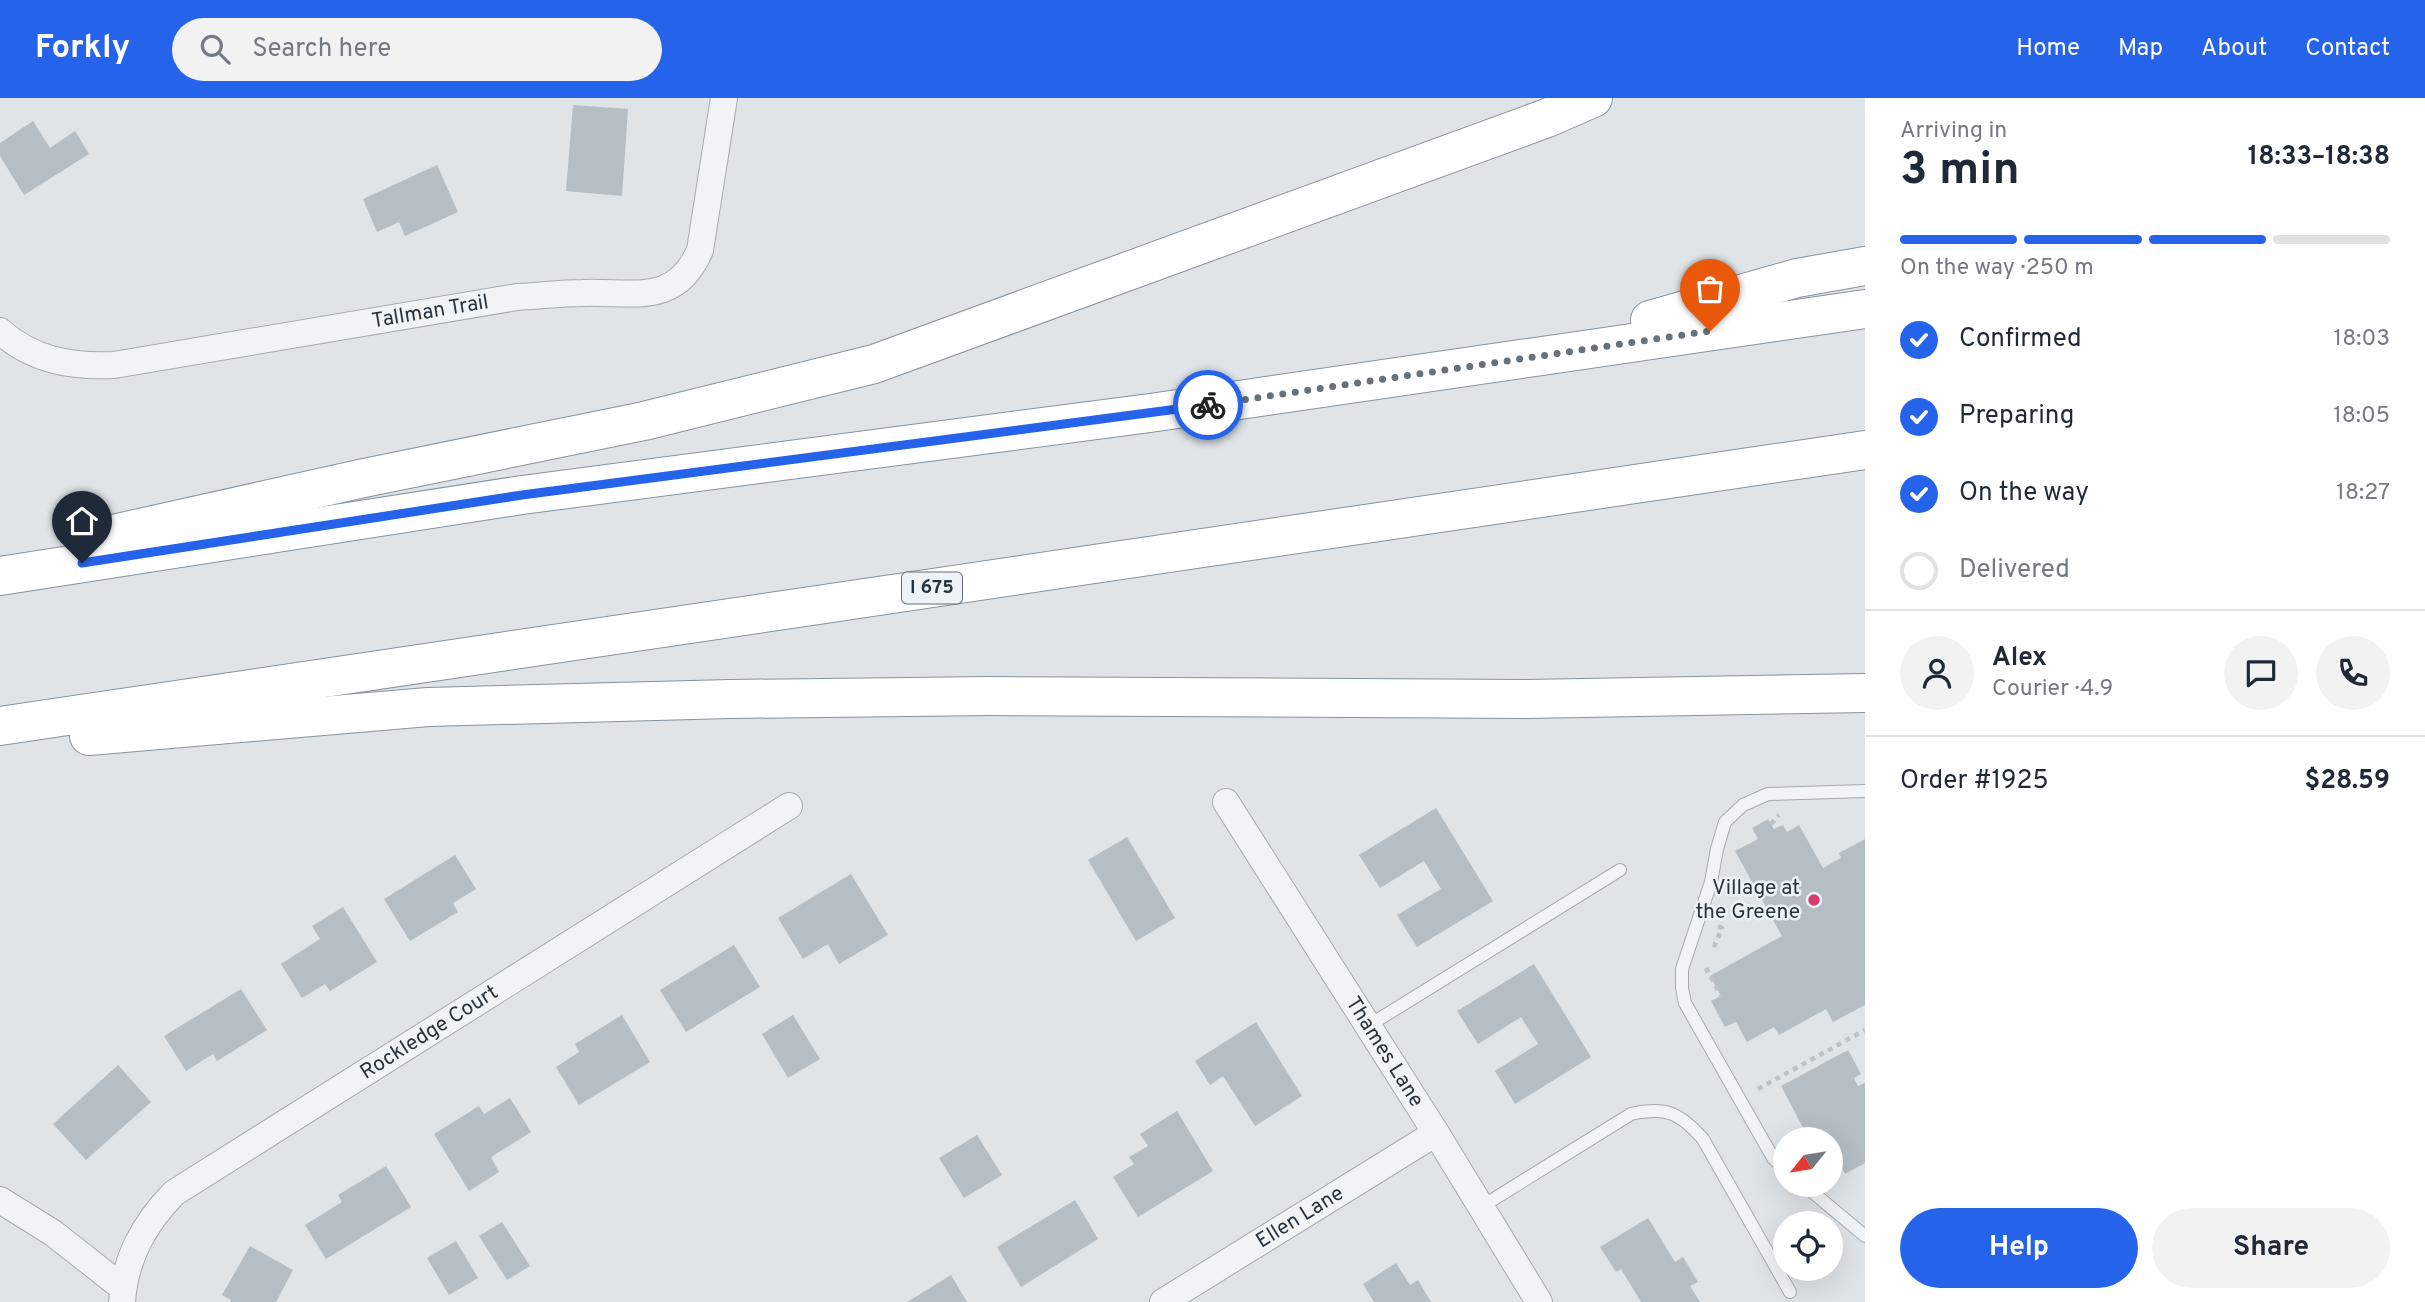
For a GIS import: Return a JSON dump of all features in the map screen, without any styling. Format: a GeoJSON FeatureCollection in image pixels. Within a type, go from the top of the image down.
{"type":"FeatureCollection","features":[{"type":"Feature","properties":{"kind":"highway"},"geometry":{"type":"LineString","coordinates":[[0,559],[364,478],[644,421],[874,364],[1547,118],[1592,98]]}},
{"type":"Feature","properties":{"kind":"highway"},"geometry":{"type":"LineString","coordinates":[[1504,362],[1797,278],[1865,266]]}},
{"type":"Feature","properties":{"kind":"highway"},"geometry":{"type":"LineString","coordinates":[[0,576],[522,495],[1150,413],[1865,309]]}},
{"type":"Feature","properties":{"kind":"highway","name":"I 675"},"geometry":{"type":"LineString","coordinates":[[0,726],[1865,450]]}},
{"type":"Feature","properties":{"kind":"highway"},"geometry":{"type":"LineString","coordinates":[[0,742],[428,707],[620,701],[990,695],[1526,699],[1865,693]]}},
{"type":"Feature","properties":{"kind":"street","name":"Tallman Trail"},"geometry":{"type":"LineString","coordinates":[[0,331],[24,349],[46,359],[68,364],[114,365],[517,298],[584,293],[644,294],[661,290],[685,275],[700,250],[724,98]]}},
{"type":"Feature","properties":{"kind":"street","name":"Thames Lane"},"geometry":{"type":"LineString","coordinates":[[1227,802],[1539,1302]]}},
{"type":"Feature","properties":{"kind":"street","name":"Rockledge Court"},"geometry":{"type":"LineString","coordinates":[[123,1295],[128,1263],[139,1237],[155,1213],[174,1193],[789,806]]}},
{"type":"Feature","properties":{"kind":"street","name":"Ellen Lane"},"geometry":{"type":"LineString","coordinates":[[1163,1302],[1436,1133]]}},
{"type":"Feature","properties":{"kind":"street"},"geometry":{"type":"LineString","coordinates":[[0,1200],[54,1233],[123,1295]]}},
{"type":"Feature","properties":{"kind":"lane"},"geometry":{"type":"LineString","coordinates":[[1773,1158],[1685,1003],[1682,969],[1700,919],[1721,835],[1726,822],[1735,811],[1755,798],[1768,794],[1865,792]]}},
{"type":"Feature","properties":{"kind":"lane"},"geometry":{"type":"LineString","coordinates":[[1368,1026],[1620,870]]}},
{"type":"Feature","properties":{"kind":"lane"},"geometry":{"type":"LineString","coordinates":[[1481,1207],[1631,1114],[1650,1110],[1669,1112],[1687,1121],[1703,1139],[1790,1292]]}},
{"type":"Feature","properties":{"kind":"lane"},"geometry":{"type":"LineString","coordinates":[[1818,1197],[1865,1236]]}},
{"type":"Feature","properties":{"kind":"path"},"geometry":{"type":"LineString","coordinates":[[1700,919],[1722,928],[1706,968],[1721,996]]}},
{"type":"Feature","properties":{"kind":"path"},"geometry":{"type":"LineString","coordinates":[[1738,1099],[1865,1030]]}},
{"type":"Feature","properties":{"kind":"building"},"geometry":{"type":"Polygon","coordinates":[[[573,105],[628,109],[622,196],[566,191],[573,105]]]}},
{"type":"Feature","properties":{"kind":"building"},"geometry":{"type":"Polygon","coordinates":[[[33,121],[50,148],[75,131],[89,154],[24,195],[0,156],[0,143],[33,121]]]}},
{"type":"Feature","properties":{"kind":"building"},"geometry":{"type":"Polygon","coordinates":[[[437,165],[458,212],[405,236],[399,222],[377,232],[363,199],[437,165]]]}},
{"type":"Feature","properties":{"kind":"building"},"geometry":{"type":"Polygon","coordinates":[[[1436,808],[1493,901],[1417,947],[1397,915],[1441,889],[1424,861],[1380,888],[1359,855],[1436,808]]]}},
{"type":"Feature","properties":{"kind":"building","name":"Village at the Greene"},"geometry":{"type":"Polygon","coordinates":[[[1768,819],[1774,829],[1783,825],[1787,832],[1799,825],[1823,868],[1841,858],[1839,853],[1865,839],[1865,1005],[1833,1022],[1826,1009],[1779,1035],[1774,1027],[1747,1042],[1736,1022],[1725,1027],[1711,1001],[1721,996],[1710,976],[1782,936],[1735,851],[1758,839],[1752,828],[1768,819]]]}},
{"type":"Feature","properties":{"kind":"building"},"geometry":{"type":"Polygon","coordinates":[[[1127,837],[1175,918],[1136,941],[1088,860],[1127,837]]]}},
{"type":"Feature","properties":{"kind":"building"},"geometry":{"type":"Polygon","coordinates":[[[455,855],[476,889],[453,903],[458,912],[410,941],[384,899],[455,855]]]}},
{"type":"Feature","properties":{"kind":"building"},"geometry":{"type":"Polygon","coordinates":[[[851,874],[888,935],[839,964],[828,944],[803,959],[778,918],[851,874]]]}},
{"type":"Feature","properties":{"kind":"building"},"geometry":{"type":"Polygon","coordinates":[[[343,907],[377,962],[330,991],[325,984],[302,998],[281,964],[320,939],[312,926],[343,907]]]}},
{"type":"Feature","properties":{"kind":"building"},"geometry":{"type":"Polygon","coordinates":[[[734,945],[760,987],[686,1032],[660,990],[734,945]]]}},
{"type":"Feature","properties":{"kind":"building"},"geometry":{"type":"Polygon","coordinates":[[[1534,964],[1591,1057],[1515,1104],[1495,1071],[1538,1044],[1521,1017],[1478,1044],[1457,1011],[1534,964]]]}},
{"type":"Feature","properties":{"kind":"building"},"geometry":{"type":"Polygon","coordinates":[[[241,989],[267,1030],[217,1061],[213,1054],[186,1071],[164,1036],[241,989]]]}},
{"type":"Feature","properties":{"kind":"building"},"geometry":{"type":"Polygon","coordinates":[[[622,1015],[650,1062],[579,1105],[556,1067],[579,1052],[575,1044],[622,1015]]]}},
{"type":"Feature","properties":{"kind":"building"},"geometry":{"type":"Polygon","coordinates":[[[793,1015],[820,1059],[788,1078],[762,1034],[793,1015]]]}},
{"type":"Feature","properties":{"kind":"building"},"geometry":{"type":"Polygon","coordinates":[[[1256,1022],[1302,1096],[1255,1126],[1223,1076],[1210,1085],[1195,1061],[1256,1022]]]}},
{"type":"Feature","properties":{"kind":"building"},"geometry":{"type":"Polygon","coordinates":[[[1848,1050],[1861,1074],[1854,1078],[1858,1086],[1865,1083],[1865,1163],[1845,1174],[1843,1127],[1803,1127],[1781,1086],[1848,1050]]]}},
{"type":"Feature","properties":{"kind":"building"},"geometry":{"type":"Polygon","coordinates":[[[118,1065],[151,1102],[86,1160],[53,1124],[118,1065]]]}},
{"type":"Feature","properties":{"kind":"building"},"geometry":{"type":"Polygon","coordinates":[[[510,1098],[531,1132],[491,1157],[499,1172],[469,1191],[434,1134],[479,1106],[484,1114],[510,1098]]]}},
{"type":"Feature","properties":{"kind":"building"},"geometry":{"type":"Polygon","coordinates":[[[1177,1111],[1213,1171],[1138,1217],[1113,1177],[1134,1164],[1129,1157],[1148,1146],[1140,1134],[1177,1111]]]}},
{"type":"Feature","properties":{"kind":"building"},"geometry":{"type":"Polygon","coordinates":[[[977,1135],[1002,1175],[964,1198],[939,1158],[977,1135]]]}},
{"type":"Feature","properties":{"kind":"building"},"geometry":{"type":"Polygon","coordinates":[[[386,1166],[411,1207],[326,1259],[305,1225],[342,1202],[338,1195],[386,1166]]]}},
{"type":"Feature","properties":{"kind":"building"},"geometry":{"type":"Polygon","coordinates":[[[1075,1200],[1098,1239],[1021,1287],[997,1247],[1075,1200]]]}},
{"type":"Feature","properties":{"kind":"building"},"geometry":{"type":"Polygon","coordinates":[[[1648,1218],[1675,1262],[1683,1257],[1698,1282],[1690,1286],[1700,1302],[1641,1302],[1621,1269],[1616,1272],[1600,1247],[1648,1218]]]}},
{"type":"Feature","properties":{"kind":"building"},"geometry":{"type":"Polygon","coordinates":[[[502,1222],[530,1266],[507,1280],[479,1236],[502,1222]]]}},
{"type":"Feature","properties":{"kind":"building"},"geometry":{"type":"Polygon","coordinates":[[[456,1241],[478,1278],[449,1295],[427,1258],[456,1241]]]}},
{"type":"Feature","properties":{"kind":"building"},"geometry":{"type":"Polygon","coordinates":[[[250,1246],[293,1270],[276,1302],[230,1302],[231,1300],[222,1295],[250,1246]]]}},
{"type":"Feature","properties":{"kind":"building"},"geometry":{"type":"Polygon","coordinates":[[[1396,1263],[1410,1285],[1418,1280],[1431,1302],[1374,1302],[1363,1284],[1396,1263]]]}},
{"type":"Feature","properties":{"kind":"building"},"geometry":{"type":"Polygon","coordinates":[[[951,1275],[967,1302],[907,1302],[951,1275]]]}},
{"type":"Feature","properties":{"kind":"way so far"},"geometry":{"type":"LineString","coordinates":[[1208,405],[1710,331]]}},
{"type":"Feature","properties":{"kind":"place","name":"Village at the Greene"},"geometry":{"type":"Point","coordinates":[1814,900]}},
{"type":"Feature","properties":{"kind":"route"},"geometry":{"type":"LineString","coordinates":[[82,563],[522,495],[1208,405]]}}]}
